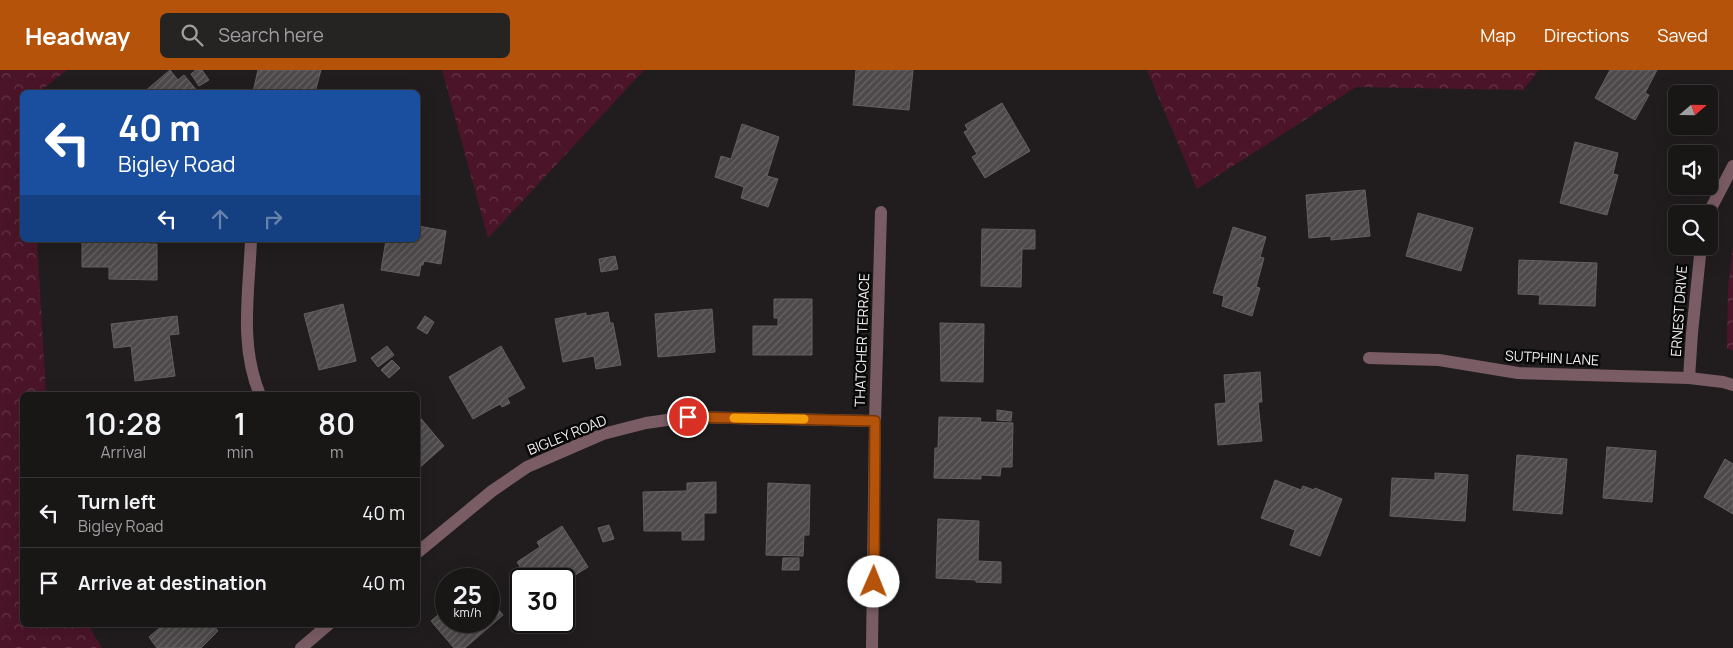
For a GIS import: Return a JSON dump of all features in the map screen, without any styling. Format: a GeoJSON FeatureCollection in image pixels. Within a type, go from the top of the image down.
{"type":"FeatureCollection","features":[{"type":"Feature","properties":{"kind":"street"},"geometry":{"type":"LineString","coordinates":[[1711,205],[1733,166]]}},
{"type":"Feature","properties":{"kind":"street","name":"THATCHER TERRACE"},"geometry":{"type":"LineString","coordinates":[[872,648],[875,421],[881,212]]}},
{"type":"Feature","properties":{"kind":"street"},"geometry":{"type":"LineString","coordinates":[[251,242],[246,328],[254,380],[259,392]]}},
{"type":"Feature","properties":{"kind":"street","name":"ERNEST DRIVE"},"geometry":{"type":"LineString","coordinates":[[1690,378],[1692,332],[1700,255]]}},
{"type":"Feature","properties":{"kind":"street","name":"SUTPHIN LANE"},"geometry":{"type":"LineString","coordinates":[[1370,358],[1439,360],[1518,373],[1690,378],[1733,385]]}},
{"type":"Feature","properties":{"kind":"street","name":"BIGLEY ROAD"},"geometry":{"type":"LineString","coordinates":[[420,550],[492,491],[527,467],[603,434],[646,423],[688,417],[875,421]]}},
{"type":"Feature","properties":{"kind":"street"},"geometry":{"type":"LineString","coordinates":[[301,648],[326,627]]}},
{"type":"Feature","properties":{"kind":"green space"},"geometry":{"type":"Polygon","coordinates":[[[0,70],[67,70],[42,90],[20,90],[20,242],[37,242],[46,392],[20,392],[20,627],[89,627],[102,648],[0,648],[0,70]]]}},
{"type":"Feature","properties":{"kind":"green space"},"geometry":{"type":"Polygon","coordinates":[[[442,70],[644,70],[488,238],[442,70]]]}},
{"type":"Feature","properties":{"kind":"green space"},"geometry":{"type":"Polygon","coordinates":[[[1147,70],[1539,70],[1523,90],[1356,87],[1197,189],[1147,70]]]}},
{"type":"Feature","properties":{"kind":"green space"},"geometry":{"type":"Polygon","coordinates":[[[1733,247],[1733,351],[1727,348],[1728,289],[1733,247]]]}},
{"type":"Feature","properties":{"kind":"building"},"geometry":{"type":"Polygon","coordinates":[[[170,70],[178,80],[184,75],[196,90],[146,90],[170,70]]]}},
{"type":"Feature","properties":{"kind":"building"},"geometry":{"type":"Polygon","coordinates":[[[196,70],[202,70],[209,80],[199,86],[191,74],[196,70]]]}},
{"type":"Feature","properties":{"kind":"building"},"geometry":{"type":"Polygon","coordinates":[[[258,70],[321,70],[316,90],[253,90],[258,70]]]}},
{"type":"Feature","properties":{"kind":"building"},"geometry":{"type":"Polygon","coordinates":[[[856,70],[913,70],[909,110],[853,105],[856,70]]]}},
{"type":"Feature","properties":{"kind":"building"},"geometry":{"type":"Polygon","coordinates":[[[1610,70],[1657,70],[1645,93],[1649,95],[1635,120],[1595,98],[1610,70]]]}},
{"type":"Feature","properties":{"kind":"building"},"geometry":{"type":"Polygon","coordinates":[[[1002,103],[1030,151],[985,178],[972,157],[977,154],[964,132],[968,130],[965,125],[1002,103]]]}},
{"type":"Feature","properties":{"kind":"building"},"geometry":{"type":"Polygon","coordinates":[[[742,124],[779,137],[767,176],[778,179],[768,207],[741,198],[744,187],[715,177],[721,156],[731,159],[742,124]]]}},
{"type":"Feature","properties":{"kind":"building"},"geometry":{"type":"Polygon","coordinates":[[[1575,142],[1618,153],[1613,174],[1618,175],[1607,215],[1560,203],[1575,142]]]}},
{"type":"Feature","properties":{"kind":"building"},"geometry":{"type":"Polygon","coordinates":[[[1365,190],[1370,236],[1331,240],[1331,236],[1309,238],[1306,195],[1365,190]]]}},
{"type":"Feature","properties":{"kind":"building"},"geometry":{"type":"Polygon","coordinates":[[[1418,213],[1473,228],[1461,271],[1406,256],[1418,213]]]}},
{"type":"Feature","properties":{"kind":"building"},"geometry":{"type":"Polygon","coordinates":[[[420,226],[446,231],[441,264],[424,261],[423,265],[421,265],[419,276],[381,270],[386,242],[420,242],[420,226]]]}},
{"type":"Feature","properties":{"kind":"building"},"geometry":{"type":"Polygon","coordinates":[[[1233,227],[1266,237],[1260,257],[1264,258],[1256,287],[1260,288],[1252,316],[1222,306],[1224,296],[1213,293],[1233,227]]]}},
{"type":"Feature","properties":{"kind":"building"},"geometry":{"type":"Polygon","coordinates":[[[982,229],[1035,230],[1035,249],[1022,249],[1021,287],[981,286],[982,229]]]}},
{"type":"Feature","properties":{"kind":"building"},"geometry":{"type":"Polygon","coordinates":[[[82,242],[148,242],[148,244],[157,244],[157,280],[109,279],[109,267],[82,267],[82,242]]]}},
{"type":"Feature","properties":{"kind":"building"},"geometry":{"type":"Polygon","coordinates":[[[615,256],[618,269],[601,272],[599,259],[615,256]]]}},
{"type":"Feature","properties":{"kind":"building"},"geometry":{"type":"Polygon","coordinates":[[[1519,260],[1597,263],[1595,306],[1539,304],[1540,295],[1518,294],[1519,260]]]}},
{"type":"Feature","properties":{"kind":"building"},"geometry":{"type":"Polygon","coordinates":[[[774,299],[812,299],[812,355],[753,355],[753,326],[778,326],[778,318],[774,318],[774,299]]]}},
{"type":"Feature","properties":{"kind":"building"},"geometry":{"type":"Polygon","coordinates":[[[343,304],[356,361],[319,370],[304,314],[343,304]]]}},
{"type":"Feature","properties":{"kind":"building"},"geometry":{"type":"Polygon","coordinates":[[[712,309],[715,352],[658,357],[655,314],[712,309]]]}},
{"type":"Feature","properties":{"kind":"building"},"geometry":{"type":"Polygon","coordinates":[[[608,312],[610,323],[613,323],[621,365],[596,369],[594,356],[563,362],[555,319],[586,313],[586,316],[608,312]]]}},
{"type":"Feature","properties":{"kind":"building"},"geometry":{"type":"Polygon","coordinates":[[[177,316],[179,334],[169,335],[175,376],[135,381],[131,346],[114,348],[111,324],[177,316]]]}},
{"type":"Feature","properties":{"kind":"building"},"geometry":{"type":"Polygon","coordinates":[[[425,316],[434,322],[427,334],[417,328],[425,316]]]}},
{"type":"Feature","properties":{"kind":"building"},"geometry":{"type":"Polygon","coordinates":[[[940,323],[984,324],[983,382],[941,381],[940,323]]]}},
{"type":"Feature","properties":{"kind":"building"},"geometry":{"type":"Polygon","coordinates":[[[387,346],[394,355],[378,367],[371,358],[387,346]]]}},
{"type":"Feature","properties":{"kind":"building"},"geometry":{"type":"Polygon","coordinates":[[[501,346],[525,388],[507,398],[510,403],[502,407],[500,404],[473,419],[449,377],[501,346]]]}},
{"type":"Feature","properties":{"kind":"building"},"geometry":{"type":"Polygon","coordinates":[[[392,360],[400,368],[389,378],[381,370],[392,360]]]}},
{"type":"Feature","properties":{"kind":"building"},"geometry":{"type":"Polygon","coordinates":[[[1260,372],[1262,402],[1258,402],[1262,441],[1218,445],[1215,404],[1226,403],[1224,375],[1260,372]]]}},
{"type":"Feature","properties":{"kind":"building"},"geometry":{"type":"Polygon","coordinates":[[[997,410],[1012,412],[1011,421],[997,420],[997,410]]]}},
{"type":"Feature","properties":{"kind":"building"},"geometry":{"type":"Polygon","coordinates":[[[420,417],[444,446],[420,467],[420,417]]]}},
{"type":"Feature","properties":{"kind":"building"},"geometry":{"type":"Polygon","coordinates":[[[939,417],[981,418],[980,422],[1013,423],[1012,467],[1001,467],[1000,476],[981,475],[981,479],[934,478],[935,448],[938,448],[939,417]]]}},
{"type":"Feature","properties":{"kind":"building"},"geometry":{"type":"Polygon","coordinates":[[[1607,447],[1656,451],[1652,502],[1603,498],[1607,447]]]}},
{"type":"Feature","properties":{"kind":"building"},"geometry":{"type":"Polygon","coordinates":[[[1517,455],[1567,459],[1562,514],[1513,510],[1517,455]]]}},
{"type":"Feature","properties":{"kind":"building"},"geometry":{"type":"Polygon","coordinates":[[[1725,459],[1733,464],[1733,514],[1704,497],[1725,459]]]}},
{"type":"Feature","properties":{"kind":"building"},"geometry":{"type":"Polygon","coordinates":[[[1435,473],[1468,475],[1465,521],[1390,516],[1392,478],[1435,480],[1435,473]]]}},
{"type":"Feature","properties":{"kind":"building"},"geometry":{"type":"Polygon","coordinates":[[[1275,480],[1301,490],[1303,486],[1314,490],[1315,488],[1342,499],[1320,556],[1290,545],[1295,530],[1261,518],[1275,480]]]}},
{"type":"Feature","properties":{"kind":"building"},"geometry":{"type":"Polygon","coordinates":[[[716,482],[716,513],[704,513],[704,540],[682,540],[682,531],[644,531],[643,492],[687,491],[687,483],[716,482]]]}},
{"type":"Feature","properties":{"kind":"building"},"geometry":{"type":"Polygon","coordinates":[[[768,483],[810,485],[809,535],[804,535],[803,556],[766,555],[768,483]]]}},
{"type":"Feature","properties":{"kind":"building"},"geometry":{"type":"Polygon","coordinates":[[[938,519],[979,521],[978,561],[1001,562],[1001,583],[936,578],[938,519]]]}},
{"type":"Feature","properties":{"kind":"building"},"geometry":{"type":"Polygon","coordinates":[[[609,525],[614,539],[603,542],[598,528],[609,525]]]}},
{"type":"Feature","properties":{"kind":"building"},"geometry":{"type":"Polygon","coordinates":[[[562,526],[588,567],[575,575],[575,568],[521,568],[517,562],[540,547],[537,542],[562,526]]]}},
{"type":"Feature","properties":{"kind":"building"},"geometry":{"type":"Polygon","coordinates":[[[783,558],[799,558],[799,570],[782,570],[783,558]]]}},
{"type":"Feature","properties":{"kind":"building"},"geometry":{"type":"Polygon","coordinates":[[[435,618],[435,626],[431,621],[435,618]]]}},
{"type":"Feature","properties":{"kind":"building"},"geometry":{"type":"Polygon","coordinates":[[[161,627],[215,627],[218,631],[201,648],[157,648],[149,637],[161,627]]]}},
{"type":"Feature","properties":{"kind":"building"},"geometry":{"type":"Polygon","coordinates":[[[441,633],[482,633],[465,648],[454,648],[441,633]]]}},
{"type":"Feature","properties":{"kind":"slow traffic"},"geometry":{"type":"LineString","coordinates":[[734,418],[804,419]]}},
{"type":"Feature","properties":{"kind":"route"},"geometry":{"type":"LineString","coordinates":[[688,417],[875,421],[874,582]]}}]}
